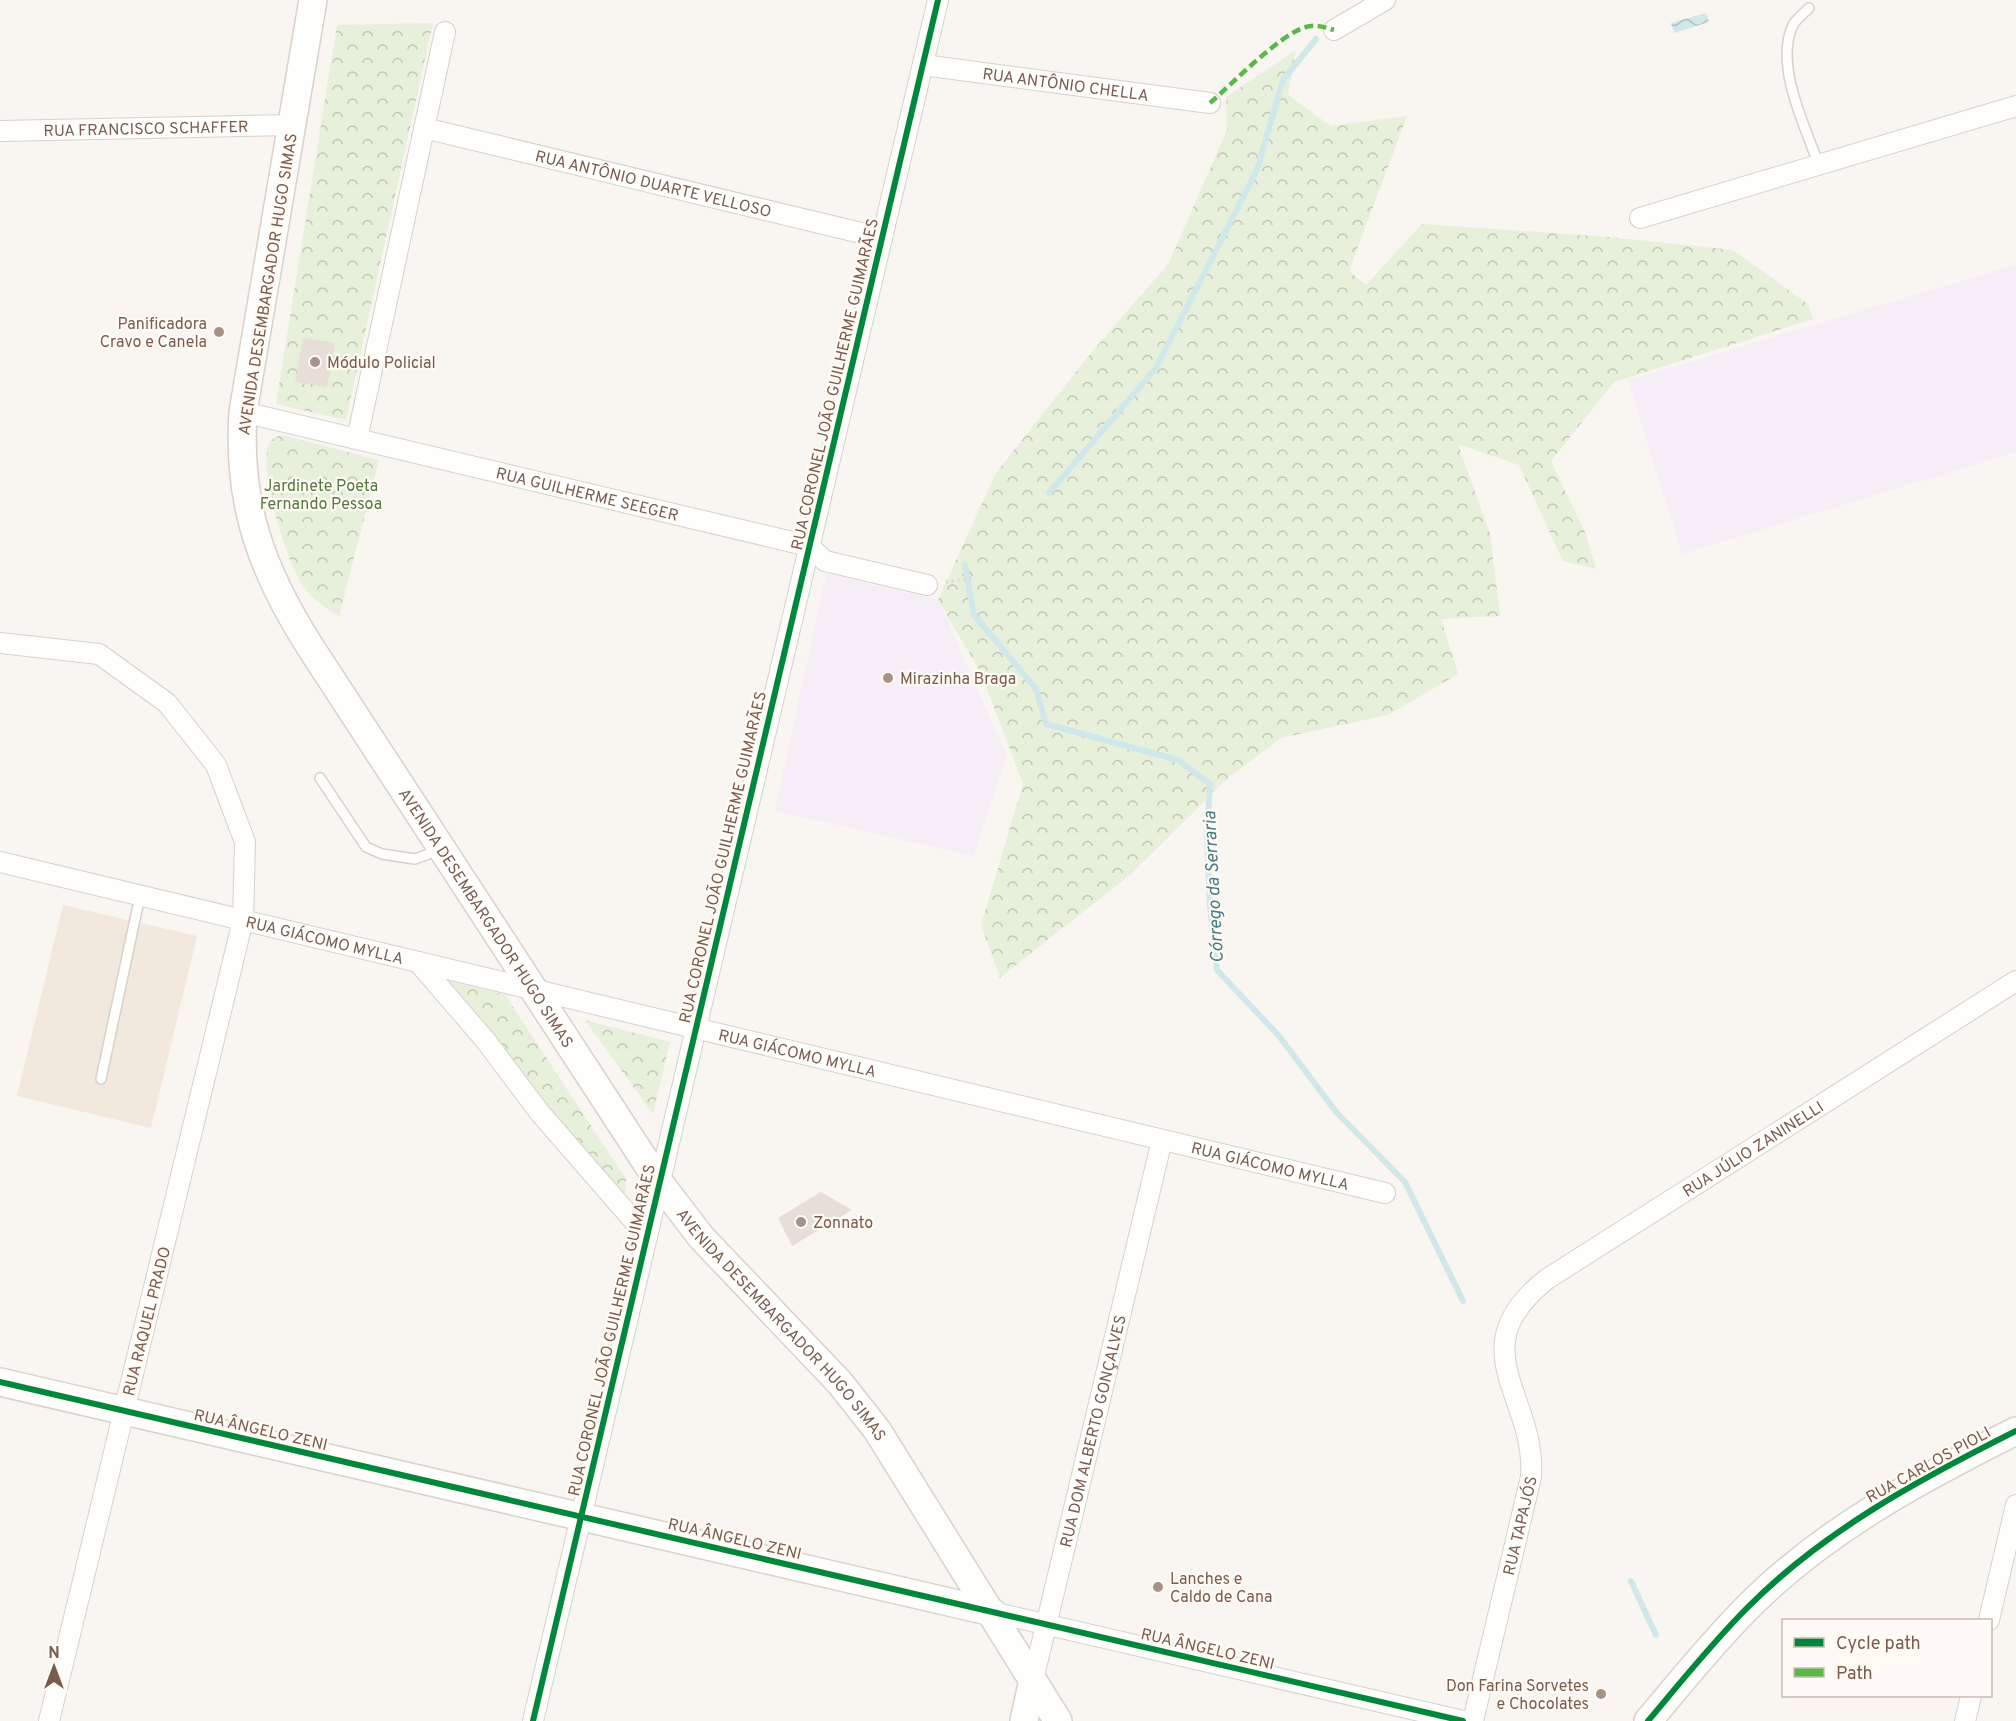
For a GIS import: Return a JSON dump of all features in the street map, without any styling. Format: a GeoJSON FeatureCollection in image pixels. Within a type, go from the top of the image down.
{"type":"FeatureCollection","features":[{"type":"Feature","properties":{"kind":"main road","name":"AVENIDA DESEMBARGADOR HUGO SIMAS"},"geometry":{"type":"LineString","coordinates":[[313,0],[243,412],[243,464],[247,497],[258,543],[271,579],[303,636],[659,1182],[707,1244],[857,1403],[877,1430],[1058,1721]]}},
{"type":"Feature","properties":{"kind":"main road","name":"RUA ÂNGELO ZENI"},"geometry":{"type":"LineString","coordinates":[[0,1382],[992,1612]]}},
{"type":"Feature","properties":{"kind":"main road","name":"RUA CARLOS PIOLI"},"geometry":{"type":"LineString","coordinates":[[1648,1721],[1725,1632],[1779,1579],[1856,1520],[1898,1494],[2016,1431]]}},
{"type":"Feature","properties":{"kind":"main road","name":"RUA DOM ALBERTO GONÇALVES"},"geometry":{"type":"LineString","coordinates":[[1024,1721],[1034,1680]]}},
{"type":"Feature","properties":{"kind":"street","name":"RUA CORONEL JOÃO GUILHERME GUIMARÃES"},"geometry":{"type":"LineString","coordinates":[[533,1721],[938,0]]}},
{"type":"Feature","properties":{"kind":"street"},"geometry":{"type":"LineString","coordinates":[[1334,30],[1385,0]]}},
{"type":"Feature","properties":{"kind":"street"},"geometry":{"type":"LineString","coordinates":[[357,439],[445,32]]}},
{"type":"Feature","properties":{"kind":"street","name":"RUA ANTÔNIO CHELLA"},"geometry":{"type":"LineString","coordinates":[[923,65],[1210,103]]}},
{"type":"Feature","properties":{"kind":"street"},"geometry":{"type":"LineString","coordinates":[[1640,218],[2011,107]]}},
{"type":"Feature","properties":{"kind":"street","name":"RUA FRANCISCO SCHAFFER"},"geometry":{"type":"LineString","coordinates":[[0,131],[292,125]]}},
{"type":"Feature","properties":{"kind":"street","name":"RUA ANTÔNIO DUARTE VELLOSO"},"geometry":{"type":"LineString","coordinates":[[424,128],[882,238]]}},
{"type":"Feature","properties":{"kind":"street","name":"RUA GUILHERME SEEGER"},"geometry":{"type":"LineString","coordinates":[[243,412],[809,546],[825,561],[927,585]]}},
{"type":"Feature","properties":{"kind":"street","name":"RUA RAQUEL PRADO"},"geometry":{"type":"LineString","coordinates":[[0,643],[99,654],[167,703],[216,765],[245,842],[243,920],[50,1721]]}},
{"type":"Feature","properties":{"kind":"street","name":"RUA GIÁCOMO MYLLA"},"geometry":{"type":"LineString","coordinates":[[0,862],[1385,1193]]}},
{"type":"Feature","properties":{"kind":"street"},"geometry":{"type":"LineString","coordinates":[[418,962],[486,1041],[540,1113],[647,1236]]}},
{"type":"Feature","properties":{"kind":"street","name":"RUA JÚLIO ZANINELLI"},"geometry":{"type":"LineString","coordinates":[[1507,1332],[1521,1304],[1547,1279],[2016,981]]}},
{"type":"Feature","properties":{"kind":"street","name":"RUA DOM ALBERTO GONÇALVES"},"geometry":{"type":"LineString","coordinates":[[1034,1680],[1162,1140]]}},
{"type":"Feature","properties":{"kind":"street","name":"RUA TAPAJÓS"},"geometry":{"type":"LineString","coordinates":[[1473,1721],[1531,1477],[1532,1453],[1528,1431],[1509,1386],[1505,1368],[1507,1332]]}},
{"type":"Feature","properties":{"kind":"street"},"geometry":{"type":"LineString","coordinates":[[1989,1619],[2016,1505]]}},
{"type":"Feature","properties":{"kind":"street","name":"RUA ÂNGELO ZENI"},"geometry":{"type":"LineString","coordinates":[[992,1612],[1463,1721]]}},
{"type":"Feature","properties":{"kind":"street"},"geometry":{"type":"LineString","coordinates":[[1965,1721],[1971,1697]]}},
{"type":"Feature","properties":{"kind":"lane"},"geometry":{"type":"LineString","coordinates":[[1809,8],[1793,25],[1785,56],[1794,96],[1819,165]]}},
{"type":"Feature","properties":{"kind":"lane"},"geometry":{"type":"LineString","coordinates":[[320,778],[366,847],[382,854],[415,859],[442,850]]}},
{"type":"Feature","properties":{"kind":"lane"},"geometry":{"type":"LineString","coordinates":[[101,1079],[140,896]]}},
{"type":"Feature","properties":{"kind":"path"},"geometry":{"type":"LineString","coordinates":[[927,585],[976,577]]}},
{"type":"Feature","properties":{"kind":"shaded area"},"geometry":{"type":"Polygon","coordinates":[[[2016,265],[2016,452],[1682,554],[1628,380],[2016,265]]]}},
{"type":"Feature","properties":{"kind":"shaded area","name":"Mirazinha Braga"},"geometry":{"type":"Polygon","coordinates":[[[826,574],[938,600],[1007,756],[974,856],[775,811],[826,574]]]}},
{"type":"Feature","properties":{"kind":"shaded area"},"geometry":{"type":"Polygon","coordinates":[[[63,905],[197,936],[151,1128],[17,1096],[63,905]]]}},
{"type":"Feature","properties":{"kind":"green space"},"geometry":{"type":"Polygon","coordinates":[[[433,23],[346,420],[276,404],[337,25],[433,23]]]}},
{"type":"Feature","properties":{"kind":"green space"},"geometry":{"type":"Polygon","coordinates":[[[1296,50],[1288,95],[1331,126],[1407,116],[1349,271],[1366,285],[1422,224],[1609,237],[1733,250],[1808,304],[1813,319],[1614,382],[1551,461],[1585,532],[1596,569],[1563,561],[1519,465],[1458,444],[1490,534],[1500,616],[1441,619],[1458,674],[1388,715],[1281,738],[1229,777],[1132,873],[1000,978],[981,925],[1023,784],[981,673],[938,600],[996,473],[1091,353],[1169,263],[1227,130],[1226,97],[1296,50]]]}},
{"type":"Feature","properties":{"kind":"green space","name":"Jardinete Poeta Fernando Pessoa"},"geometry":{"type":"Polygon","coordinates":[[[278,436],[286,436],[379,460],[339,616],[316,600],[304,587],[289,558],[282,538],[267,473],[269,442],[278,436]]]}},
{"type":"Feature","properties":{"kind":"green space"},"geometry":{"type":"Polygon","coordinates":[[[445,980],[505,995],[626,1179],[625,1200],[445,980]]]}},
{"type":"Feature","properties":{"kind":"green space"},"geometry":{"type":"Polygon","coordinates":[[[585,1020],[670,1042],[653,1114],[585,1020]]]}},
{"type":"Feature","properties":{"kind":"water"},"geometry":{"type":"Polygon","coordinates":[[[1706,13],[1709,22],[1674,33],[1671,23],[1706,13]]]}},
{"type":"Feature","properties":{"kind":"building","name":"Módulo Policial"},"geometry":{"type":"Polygon","coordinates":[[[303,338],[335,343],[327,387],[295,382],[303,338]]]}},
{"type":"Feature","properties":{"kind":"building"},"geometry":{"type":"Polygon","coordinates":[[[821,1192],[852,1210],[792,1246],[778,1218],[821,1192]]]}},
{"type":"Feature","properties":{"kind":"waterway"},"geometry":{"type":"LineString","coordinates":[[1049,493],[1156,368],[1257,170],[1283,80],[1316,39]]}},
{"type":"Feature","properties":{"kind":"waterway","name":"Córrego da Serraria"},"geometry":{"type":"LineString","coordinates":[[965,565],[974,615],[1036,689],[1046,724],[1178,760],[1210,784],[1207,835],[1210,906],[1217,970],[1279,1036],[1337,1113],[1405,1182],[1463,1301]]}},
{"type":"Feature","properties":{"kind":"waterway","name":"Córrego da Serraria"},"geometry":{"type":"LineString","coordinates":[[1631,1581],[1656,1635]]}},
{"type":"Feature","properties":{"kind":"marked path"},"geometry":{"type":"LineString","coordinates":[[1210,103],[1270,49],[1295,31],[1313,26],[1334,30]]}},
{"type":"Feature","properties":{"kind":"cycle path"},"geometry":{"type":"LineString","coordinates":[[533,1721],[938,0]]}},
{"type":"Feature","properties":{"kind":"cycle path"},"geometry":{"type":"LineString","coordinates":[[0,1382],[1463,1721]]}},
{"type":"Feature","properties":{"kind":"cycle path"},"geometry":{"type":"LineString","coordinates":[[1648,1721],[1734,1621],[1776,1580],[1840,1531],[1874,1509],[1944,1468],[2016,1431]]}},
{"type":"Feature","properties":{"kind":"place","name":"Panificadora Cravo e Canela"},"geometry":{"type":"Point","coordinates":[219,332]}},
{"type":"Feature","properties":{"kind":"place","name":"Módulo Policial"},"geometry":{"type":"Point","coordinates":[315,362]}},
{"type":"Feature","properties":{"kind":"place","name":"Mirazinha Braga"},"geometry":{"type":"Point","coordinates":[888,678]}},
{"type":"Feature","properties":{"kind":"place","name":"Zonnato"},"geometry":{"type":"Point","coordinates":[801,1222]}},
{"type":"Feature","properties":{"kind":"place","name":"Lanches e Caldo de Cana"},"geometry":{"type":"Point","coordinates":[1158,1587]}},
{"type":"Feature","properties":{"kind":"place","name":"Don Farina Sorvetes e Chocolates"},"geometry":{"type":"Point","coordinates":[1601,1694]}}]}
